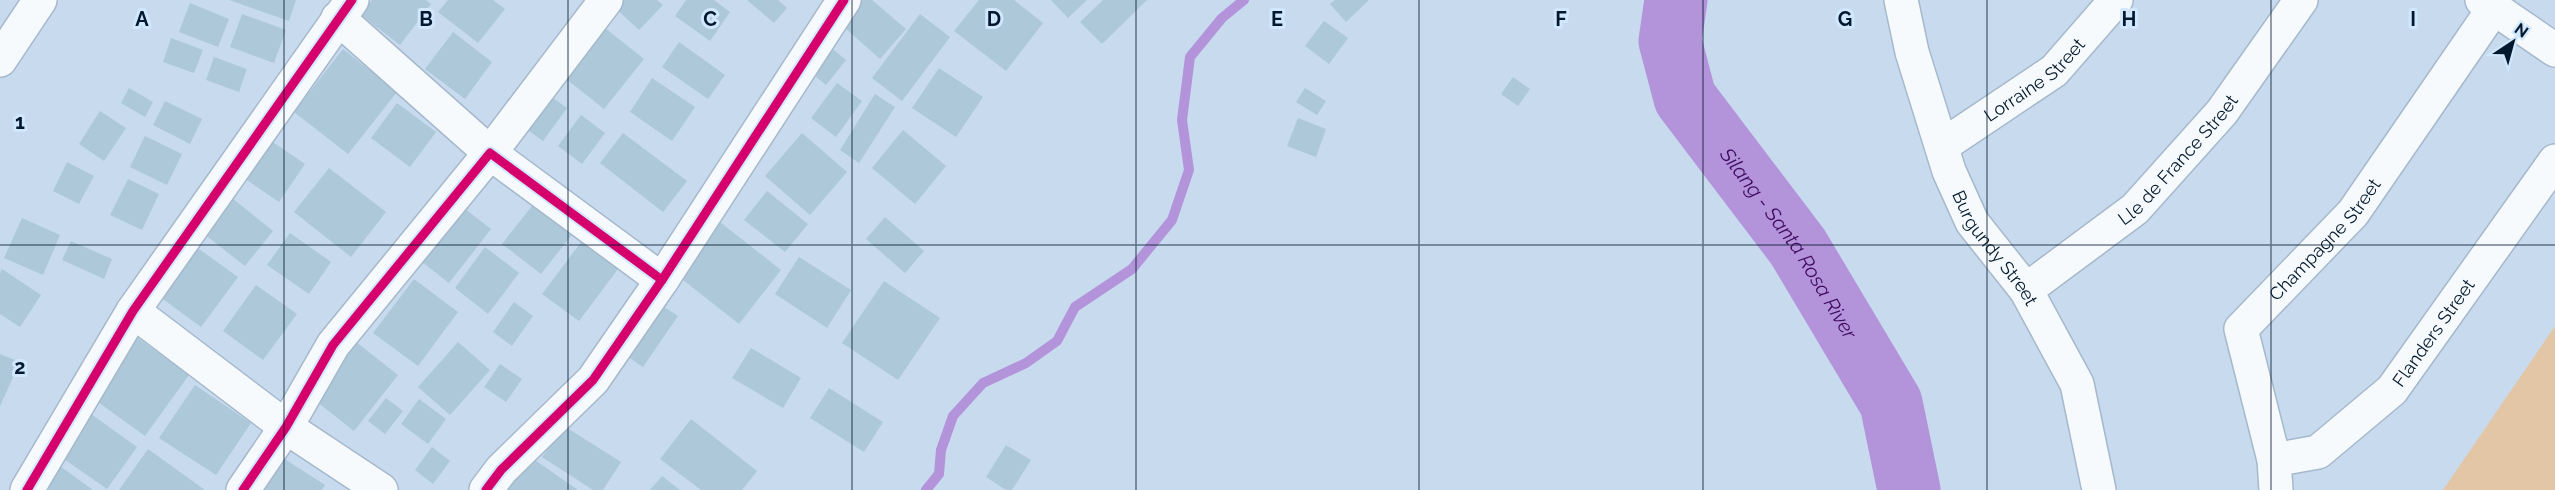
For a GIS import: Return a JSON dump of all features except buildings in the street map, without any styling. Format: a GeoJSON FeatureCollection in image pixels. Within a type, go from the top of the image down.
{"type":"FeatureCollection","features":[{"type":"Feature","properties":{"kind":"street"},"geometry":{"type":"LineString","coordinates":[[0,60],[40,0]]}},
{"type":"Feature","properties":{"kind":"street"},"geometry":{"type":"LineString","coordinates":[[243,490],[286,427],[333,345],[490,153],[606,0]]}},
{"type":"Feature","properties":{"kind":"street"},"geometry":{"type":"LineString","coordinates":[[486,490],[501,470],[593,380],[662,280],[844,0]]}},
{"type":"Feature","properties":{"kind":"street","name":"Burgundy Street"},"geometry":{"type":"LineString","coordinates":[[1901,0],[1912,52],[1949,171],[1972,222],[2026,290],[2077,384],[2099,490]]}},
{"type":"Feature","properties":{"kind":"street","name":"Lorraine Street"},"geometry":{"type":"LineString","coordinates":[[1942,146],[2054,71],[2116,0]]}},
{"type":"Feature","properties":{"kind":"street","name":"Lle de France Street"},"geometry":{"type":"LineString","coordinates":[[2026,290],[2135,209],[2222,112],[2301,0]]}},
{"type":"Feature","properties":{"kind":"street"},"geometry":{"type":"LineString","coordinates":[[2488,4],[2555,50]]}},
{"type":"Feature","properties":{"kind":"street","name":"Champagne Street"},"geometry":{"type":"LineString","coordinates":[[2275,475],[2241,329],[2353,213],[2488,4]]}},
{"type":"Feature","properties":{"kind":"street"},"geometry":{"type":"LineString","coordinates":[[27,490],[133,311],[345,9],[490,153],[662,280]]}},
{"type":"Feature","properties":{"kind":"street","name":"Flanders Street"},"geometry":{"type":"LineString","coordinates":[[2275,475],[2318,452],[2392,390],[2555,161]]}},
{"type":"Feature","properties":{"kind":"street"},"geometry":{"type":"LineString","coordinates":[[133,311],[286,427],[381,490]]}},
{"type":"Feature","properties":{"kind":"shaded area"},"geometry":{"type":"Polygon","coordinates":[[[2555,326],[2555,490],[2443,490],[2555,326]]]}},
{"type":"Feature","properties":{"kind":"waterway"},"geometry":{"type":"LineString","coordinates":[[926,490],[939,474],[941,450],[953,416],[983,383],[1026,363],[1057,341],[1075,307],[1132,269],[1172,220],[1189,170],[1182,120],[1190,57],[1222,18],[1244,0]]}},
{"type":"Feature","properties":{"kind":"waterway","name":"Silang - Santa Rosa River"},"geometry":{"type":"LineString","coordinates":[[1676,0],[1670,41],[1685,98],[1798,247],[1891,403],[1909,490]]}},
{"type":"Feature","properties":{"kind":"cycle path"},"geometry":{"type":"LineString","coordinates":[[27,490],[133,311],[352,0]]}},
{"type":"Feature","properties":{"kind":"cycle path"},"geometry":{"type":"LineString","coordinates":[[486,490],[501,470],[593,380],[662,280],[844,0]]}},
{"type":"Feature","properties":{"kind":"cycle path"},"geometry":{"type":"LineString","coordinates":[[243,490],[286,427],[333,345],[490,153],[662,280]]}}]}
